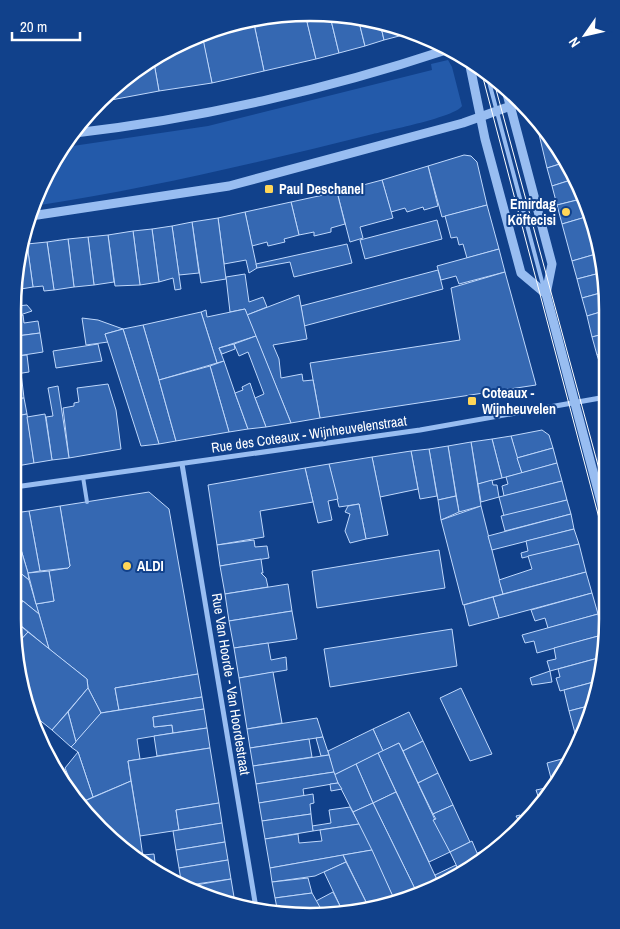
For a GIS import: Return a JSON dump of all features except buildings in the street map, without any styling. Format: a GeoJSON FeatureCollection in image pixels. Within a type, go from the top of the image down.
{"type":"FeatureCollection","features":[{"type":"Feature","properties":{"kind":"street"},"geometry":{"type":"LineString","coordinates":[[83,132],[210,112],[345,80],[440,52]]}},
{"type":"Feature","properties":{"kind":"street"},"geometry":{"type":"LineString","coordinates":[[471,71],[485,139],[521,273],[546,294]]}},
{"type":"Feature","properties":{"kind":"street"},"geometry":{"type":"LineString","coordinates":[[509,101],[552,264],[546,294],[599,494]]}},
{"type":"Feature","properties":{"kind":"street"},"geometry":{"type":"LineString","coordinates":[[38,215],[229,186],[463,123],[513,105]]}},
{"type":"Feature","properties":{"kind":"street","name":"Rue des Coteaux - Wijnheuvelenstraat"},"geometry":{"type":"LineString","coordinates":[[21,486],[420,430],[599,398]]}},
{"type":"Feature","properties":{"kind":"street","name":"Rue Van Hoorde - Van Hoordestraat"},"geometry":{"type":"LineString","coordinates":[[182,464],[255,902]]}},
{"type":"Feature","properties":{"kind":"lane"},"geometry":{"type":"LineString","coordinates":[[490,84],[546,294]]}},
{"type":"Feature","properties":{"kind":"lane"},"geometry":{"type":"LineString","coordinates":[[83,477],[87,502]]}},
{"type":"Feature","properties":{"kind":"shaded area"},"geometry":{"type":"Polygon","coordinates":[[[448,60],[452,67],[462,106],[435,119],[204,174],[119,192],[41,205],[51,182],[73,146],[208,126],[432,70],[431,64],[448,60]]]}},
{"type":"Feature","properties":{"kind":"tram line"},"geometry":{"type":"LineString","coordinates":[[483,79],[599,518]]}},
{"type":"Feature","properties":{"kind":"tram line"},"geometry":{"type":"LineString","coordinates":[[496,90],[599,469]]}},
{"type":"Feature","properties":{"kind":"place","name":"Paul Deschanel"},"geometry":{"type":"Point","coordinates":[269,189]}},
{"type":"Feature","properties":{"kind":"place","name":"Emirdag Köftecisi"},"geometry":{"type":"Point","coordinates":[566,212]}},
{"type":"Feature","properties":{"kind":"place","name":"Coteaux - Wijnheuvelen"},"geometry":{"type":"Point","coordinates":[472,401]}},
{"type":"Feature","properties":{"kind":"place","name":"ALDI"},"geometry":{"type":"Point","coordinates":[127,566]}}]}
